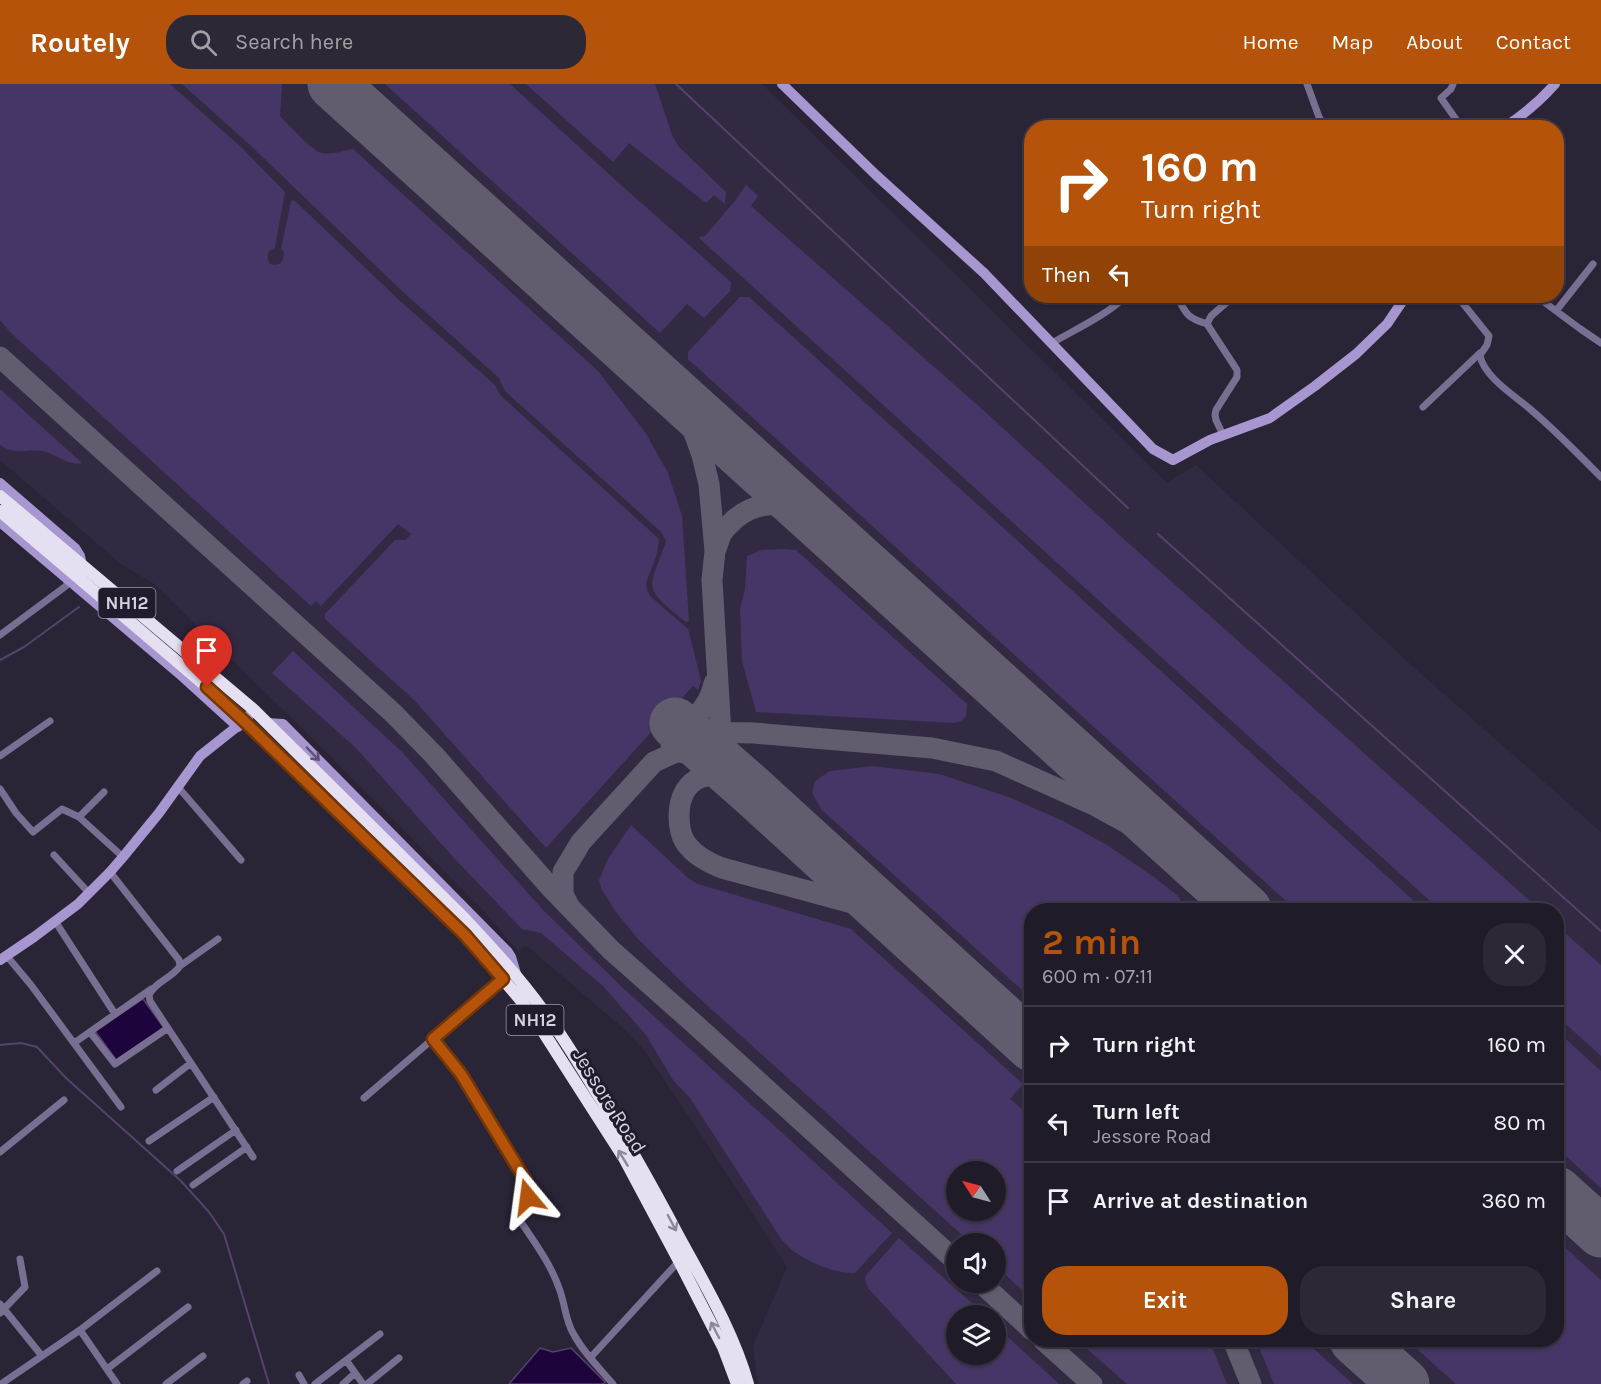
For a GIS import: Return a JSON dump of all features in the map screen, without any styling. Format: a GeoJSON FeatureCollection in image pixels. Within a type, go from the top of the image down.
{"type":"FeatureCollection","features":[{"type":"Feature","properties":{"kind":"highway","name":"NH12"},"geometry":{"type":"LineString","coordinates":[[0,496],[74,573],[254,710],[497,953],[558,1031],[625,1138],[729,1332],[740,1356],[748,1384]]}},
{"type":"Feature","properties":{"kind":"highway","name":"Jessore Road"},"geometry":{"type":"LineString","coordinates":[[0,511],[207,687],[241,724],[465,935],[503,979],[542,1030],[624,1158],[680,1261],[723,1347],[737,1384]]}},
{"type":"Feature","properties":{"kind":"street"},"geometry":{"type":"LineString","coordinates":[[782,84],[876,175],[984,273],[1153,449],[1173,460],[1210,440],[1270,418],[1356,354],[1387,324],[1401,303]]}},
{"type":"Feature","properties":{"kind":"street"},"geometry":{"type":"LineString","coordinates":[[1307,84],[1320,120]]}},
{"type":"Feature","properties":{"kind":"street"},"geometry":{"type":"LineString","coordinates":[[1453,84],[1441,98],[1456,120]]}},
{"type":"Feature","properties":{"kind":"street"},"geometry":{"type":"LineString","coordinates":[[1514,120],[1555,84]]}},
{"type":"Feature","properties":{"kind":"street"},"geometry":{"type":"LineString","coordinates":[[1564,301],[1593,264]]}},
{"type":"Feature","properties":{"kind":"street"},"geometry":{"type":"LineString","coordinates":[[1052,343],[1118,303]]}},
{"type":"Feature","properties":{"kind":"street"},"geometry":{"type":"LineString","coordinates":[[1180,303],[1189,317],[1207,324],[1237,370],[1237,377],[1216,410],[1215,415],[1223,435]]}},
{"type":"Feature","properties":{"kind":"street"},"geometry":{"type":"LineString","coordinates":[[1207,324],[1211,316],[1226,303]]}},
{"type":"Feature","properties":{"kind":"street"},"geometry":{"type":"LineString","coordinates":[[1423,407],[1487,345],[1489,336],[1462,303]]}},
{"type":"Feature","properties":{"kind":"street"},"geometry":{"type":"LineString","coordinates":[[1545,303],[1601,343]]}},
{"type":"Feature","properties":{"kind":"street"},"geometry":{"type":"LineString","coordinates":[[1556,311],[1562,303]]}},
{"type":"Feature","properties":{"kind":"street"},"geometry":{"type":"LineString","coordinates":[[1481,353],[1480,359],[1483,365],[1503,388],[1530,409],[1601,477]]}},
{"type":"Feature","properties":{"kind":"street"},"geometry":{"type":"LineString","coordinates":[[0,483],[75,548],[81,556],[66,586],[0,635]]}},
{"type":"Feature","properties":{"kind":"street"},"geometry":{"type":"LineString","coordinates":[[0,522],[74,573]]}},
{"type":"Feature","properties":{"kind":"street"},"geometry":{"type":"LineString","coordinates":[[121,1107],[31,985],[3,958],[78,904],[123,857],[200,756],[241,724],[254,710]]}},
{"type":"Feature","properties":{"kind":"street"},"geometry":{"type":"LineString","coordinates":[[0,756],[50,721]]}},
{"type":"Feature","properties":{"kind":"street"},"geometry":{"type":"LineString","coordinates":[[178,787],[241,860]]}},
{"type":"Feature","properties":{"kind":"street"},"geometry":{"type":"LineString","coordinates":[[0,789],[16,813],[33,832],[62,809],[79,817],[123,857]]}},
{"type":"Feature","properties":{"kind":"street"},"geometry":{"type":"LineString","coordinates":[[79,817],[104,792]]}},
{"type":"Feature","properties":{"kind":"street"},"geometry":{"type":"LineString","coordinates":[[54,855],[88,893]]}},
{"type":"Feature","properties":{"kind":"street"},"geometry":{"type":"LineString","coordinates":[[110,872],[179,960],[180,966]]}},
{"type":"Feature","properties":{"kind":"street"},"geometry":{"type":"LineString","coordinates":[[55,921],[115,1014]]}},
{"type":"Feature","properties":{"kind":"street"},"geometry":{"type":"LineString","coordinates":[[74,1043],[176,972],[180,966],[218,939]]}},
{"type":"Feature","properties":{"kind":"street"},"geometry":{"type":"LineString","coordinates":[[364,1098],[503,979]]}},
{"type":"Feature","properties":{"kind":"street"},"geometry":{"type":"LineString","coordinates":[[152,989],[149,995],[150,1001],[253,1156]]}},
{"type":"Feature","properties":{"kind":"street"},"geometry":{"type":"LineString","coordinates":[[90,1032],[115,1064],[168,1028]]}},
{"type":"Feature","properties":{"kind":"street"},"geometry":{"type":"LineString","coordinates":[[433,1039],[461,1074],[526,1181],[530,1190],[517,1216],[536,1243],[553,1274],[572,1332],[613,1384]]}},
{"type":"Feature","properties":{"kind":"street"},"geometry":{"type":"LineString","coordinates":[[156,1090],[191,1063]]}},
{"type":"Feature","properties":{"kind":"street"},"geometry":{"type":"LineString","coordinates":[[149,1141],[214,1097]]}},
{"type":"Feature","properties":{"kind":"street"},"geometry":{"type":"LineString","coordinates":[[0,1152],[64,1100]]}},
{"type":"Feature","properties":{"kind":"street"},"geometry":{"type":"LineString","coordinates":[[177,1171],[236,1130]]}},
{"type":"Feature","properties":{"kind":"street"},"geometry":{"type":"LineString","coordinates":[[193,1185],[247,1147]]}},
{"type":"Feature","properties":{"kind":"street"},"geometry":{"type":"LineString","coordinates":[[20,1259],[25,1287],[1,1309],[42,1356]]}},
{"type":"Feature","properties":{"kind":"street"},"geometry":{"type":"LineString","coordinates":[[591,1357],[680,1261]]}},
{"type":"Feature","properties":{"kind":"street"},"geometry":{"type":"LineString","coordinates":[[1,1384],[80,1330],[157,1271]]}},
{"type":"Feature","properties":{"kind":"street"},"geometry":{"type":"LineString","coordinates":[[107,1370],[189,1307]]}},
{"type":"Feature","properties":{"kind":"street"},"geometry":{"type":"LineString","coordinates":[[80,1330],[113,1383]]}},
{"type":"Feature","properties":{"kind":"street"},"geometry":{"type":"LineString","coordinates":[[315,1384],[380,1334]]}},
{"type":"Feature","properties":{"kind":"street"},"geometry":{"type":"LineString","coordinates":[[166,1384],[203,1356]]}},
{"type":"Feature","properties":{"kind":"street"},"geometry":{"type":"LineString","coordinates":[[346,1360],[365,1384],[399,1358]]}},
{"type":"Feature","properties":{"kind":"street"},"geometry":{"type":"LineString","coordinates":[[343,1384],[355,1373]]}},
{"type":"Feature","properties":{"kind":"street"},"geometry":{"type":"LineString","coordinates":[[299,1375],[304,1384]]}},
{"type":"Feature","properties":{"kind":"shaded area"},"geometry":{"type":"Polygon","coordinates":[[[0,84],[762,84],[1167,483],[1196,465],[1420,673],[1601,832],[1601,1384],[758,1384],[753,1346],[787,1267],[644,1050],[623,1028],[526,945],[519,952],[482,909],[312,738],[153,583],[122,565],[0,460],[0,84]]]}},
{"type":"Feature","properties":{"kind":"shaded area"},"geometry":{"type":"Polygon","coordinates":[[[0,84],[170,84],[241,147],[285,192],[275,248],[268,254],[270,264],[279,264],[283,258],[284,252],[281,249],[291,201],[294,200],[399,300],[495,385],[500,395],[659,539],[657,554],[646,583],[647,590],[651,597],[688,629],[701,681],[698,690],[693,686],[546,848],[415,701],[325,619],[325,614],[395,540],[406,540],[411,534],[398,524],[321,606],[316,601],[311,606],[10,332],[0,320],[0,84]]]}},
{"type":"Feature","properties":{"kind":"shaded area"},"geometry":{"type":"Polygon","coordinates":[[[182,84],[282,84],[280,116],[305,141],[315,150],[327,154],[353,149],[598,371],[645,432],[668,473],[682,516],[689,621],[686,622],[665,605],[655,594],[653,588],[653,579],[666,541],[661,532],[505,391],[499,378],[402,291],[250,145],[182,84]]]}},
{"type":"Feature","properties":{"kind":"shaded area"},"geometry":{"type":"Polygon","coordinates":[[[385,84],[510,84],[731,282],[730,291],[704,318],[687,304],[660,333],[385,84]]]}},
{"type":"Feature","properties":{"kind":"shaded area"},"geometry":{"type":"Polygon","coordinates":[[[526,84],[655,84],[672,135],[679,147],[726,192],[725,204],[714,195],[706,203],[629,143],[613,162],[526,84]]]}},
{"type":"Feature","properties":{"kind":"shaded area"},"geometry":{"type":"Polygon","coordinates":[[[746,185],[758,196],[751,206],[982,409],[1126,541],[1532,903],[1432,903],[698,237],[705,236],[746,185]]]}},
{"type":"Feature","properties":{"kind":"shaded area"},"geometry":{"type":"Polygon","coordinates":[[[740,297],[749,297],[1416,903],[1288,903],[688,359],[688,352],[740,297]]]}},
{"type":"Feature","properties":{"kind":"shaded area"},"geometry":{"type":"Polygon","coordinates":[[[0,389],[82,463],[68,462],[46,452],[18,451],[0,445],[0,389]]]}},
{"type":"Feature","properties":{"kind":"shaded area"},"geometry":{"type":"Polygon","coordinates":[[[762,550],[796,550],[967,704],[966,716],[954,723],[756,712],[742,661],[740,609],[745,589],[747,556],[762,550]]]}},
{"type":"Feature","properties":{"kind":"shaded area"},"geometry":{"type":"Polygon","coordinates":[[[293,651],[403,753],[544,911],[623,988],[892,1233],[855,1273],[840,1272],[817,1264],[794,1252],[782,1240],[690,1098],[673,1080],[646,1035],[603,986],[541,933],[522,929],[454,858],[356,748],[272,673],[293,651]]]}},
{"type":"Feature","properties":{"kind":"shaded area"},"geometry":{"type":"Polygon","coordinates":[[[873,766],[939,774],[1011,798],[1063,821],[1107,845],[1158,880],[1179,897],[1181,903],[1024,903],[1024,992],[822,810],[812,793],[815,781],[830,771],[873,766]]]}},
{"type":"Feature","properties":{"kind":"shaded area"},"geometry":{"type":"Polygon","coordinates":[[[631,825],[689,879],[698,884],[851,929],[1023,1084],[1010,1099],[1024,1111],[1024,1292],[1006,1275],[1006,1233],[960,1233],[947,1221],[1006,1221],[1006,1161],[946,1161],[946,1220],[688,988],[638,939],[602,890],[599,880],[608,859],[631,825]]]}},
{"type":"Feature","properties":{"kind":"shaded area"},"geometry":{"type":"Polygon","coordinates":[[[1564,932],[1601,965],[1601,1056],[1564,1022],[1564,932]]]}},
{"type":"Feature","properties":{"kind":"shaded area"},"geometry":{"type":"Polygon","coordinates":[[[143,999],[164,1028],[117,1061],[95,1031],[143,999]]]}},
{"type":"Feature","properties":{"kind":"shaded area"},"geometry":{"type":"Polygon","coordinates":[[[1564,1037],[1601,1071],[1601,1188],[1564,1154],[1564,1037]]]}},
{"type":"Feature","properties":{"kind":"shaded area"},"geometry":{"type":"Polygon","coordinates":[[[899,1238],[946,1280],[946,1293],[960,1293],[974,1305],[946,1305],[946,1365],[1006,1365],[1006,1335],[1059,1384],[956,1384],[868,1288],[865,1279],[899,1238]]]}},
{"type":"Feature","properties":{"kind":"shaded area"},"geometry":{"type":"Polygon","coordinates":[[[1564,1248],[1601,1280],[1601,1384],[1456,1384],[1415,1347],[1564,1347],[1564,1248]]]}},
{"type":"Feature","properties":{"kind":"shaded area"},"geometry":{"type":"Polygon","coordinates":[[[1085,1347],[1212,1347],[1227,1384],[1127,1384],[1085,1347]]]}},
{"type":"Feature","properties":{"kind":"shaded area"},"geometry":{"type":"Polygon","coordinates":[[[1259,1347],[1312,1347],[1353,1384],[1274,1384],[1259,1347]]]}},
{"type":"Feature","properties":{"kind":"shaded area"},"geometry":{"type":"Polygon","coordinates":[[[540,1348],[553,1352],[571,1348],[605,1382],[603,1384],[509,1384],[540,1348]]]}},
{"type":"Feature","properties":{"kind":"waterway"},"geometry":{"type":"LineString","coordinates":[[676,84],[1128,508]]}},
{"type":"Feature","properties":{"kind":"waterway"},"geometry":{"type":"LineString","coordinates":[[1158,534],[1601,931]]}},
{"type":"Feature","properties":{"kind":"waterway"},"geometry":{"type":"LineString","coordinates":[[0,660],[24,647],[79,607]]}},
{"type":"Feature","properties":{"kind":"waterway"},"geometry":{"type":"LineString","coordinates":[[0,1045],[21,1043],[37,1047],[66,1078],[181,1181],[209,1212],[224,1234],[269,1384]]}},
{"type":"Feature","properties":{"kind":"taxiway"},"geometry":{"type":"LineString","coordinates":[[0,357],[393,713],[434,755],[551,888],[611,950],[946,1252]]}},
{"type":"Feature","properties":{"kind":"taxiway"},"geometry":{"type":"LineString","coordinates":[[665,385],[685,412],[702,455],[709,484],[715,551],[712,580],[721,735],[732,763],[748,787]]}},
{"type":"Feature","properties":{"kind":"taxiway"},"geometry":{"type":"LineString","coordinates":[[715,551],[725,529],[752,508],[779,505],[807,513]]}},
{"type":"Feature","properties":{"kind":"taxiway"},"geometry":{"type":"LineString","coordinates":[[677,738],[709,699],[714,683]]}},
{"type":"Feature","properties":{"kind":"taxiway"},"geometry":{"type":"LineString","coordinates":[[671,744],[692,732],[754,733],[932,748],[996,761],[1096,806],[1147,834],[1201,870]]}},
{"type":"Feature","properties":{"kind":"taxiway"},"geometry":{"type":"LineString","coordinates":[[569,906],[563,894],[563,872],[581,842],[654,762],[676,752],[703,754],[735,775]]}},
{"type":"Feature","properties":{"kind":"taxiway"},"geometry":{"type":"LineString","coordinates":[[745,785],[734,779],[711,775],[692,782],[681,801],[679,815],[683,839],[692,850],[722,868],[856,904],[883,914],[913,938]]}},
{"type":"Feature","properties":{"kind":"taxiway"},"geometry":{"type":"LineString","coordinates":[[992,1293],[1024,1323]]}},
{"type":"Feature","properties":{"kind":"taxiway"},"geometry":{"type":"LineString","coordinates":[[1051,1347],[1092,1384]]}},
{"type":"Feature","properties":{"kind":"taxiway"},"geometry":{"type":"LineString","coordinates":[[1236,1347],[1251,1384]]}},
{"type":"Feature","properties":{"kind":"runway"},"geometry":{"type":"LineString","coordinates":[[333,84],[1238,903]]}},
{"type":"Feature","properties":{"kind":"runway"},"geometry":{"type":"LineString","coordinates":[[675,723],[1024,1039]]}},
{"type":"Feature","properties":{"kind":"runway"},"geometry":{"type":"LineString","coordinates":[[1564,1198],[1601,1232]]}},
{"type":"Feature","properties":{"kind":"runway"},"geometry":{"type":"LineString","coordinates":[[1363,1347],[1404,1384]]}},
{"type":"Feature","properties":{"kind":"route"},"geometry":{"type":"LineString","coordinates":[[207,687],[465,935],[503,979],[433,1039],[480,1102],[526,1181],[530,1190],[528,1197]]}}]}
